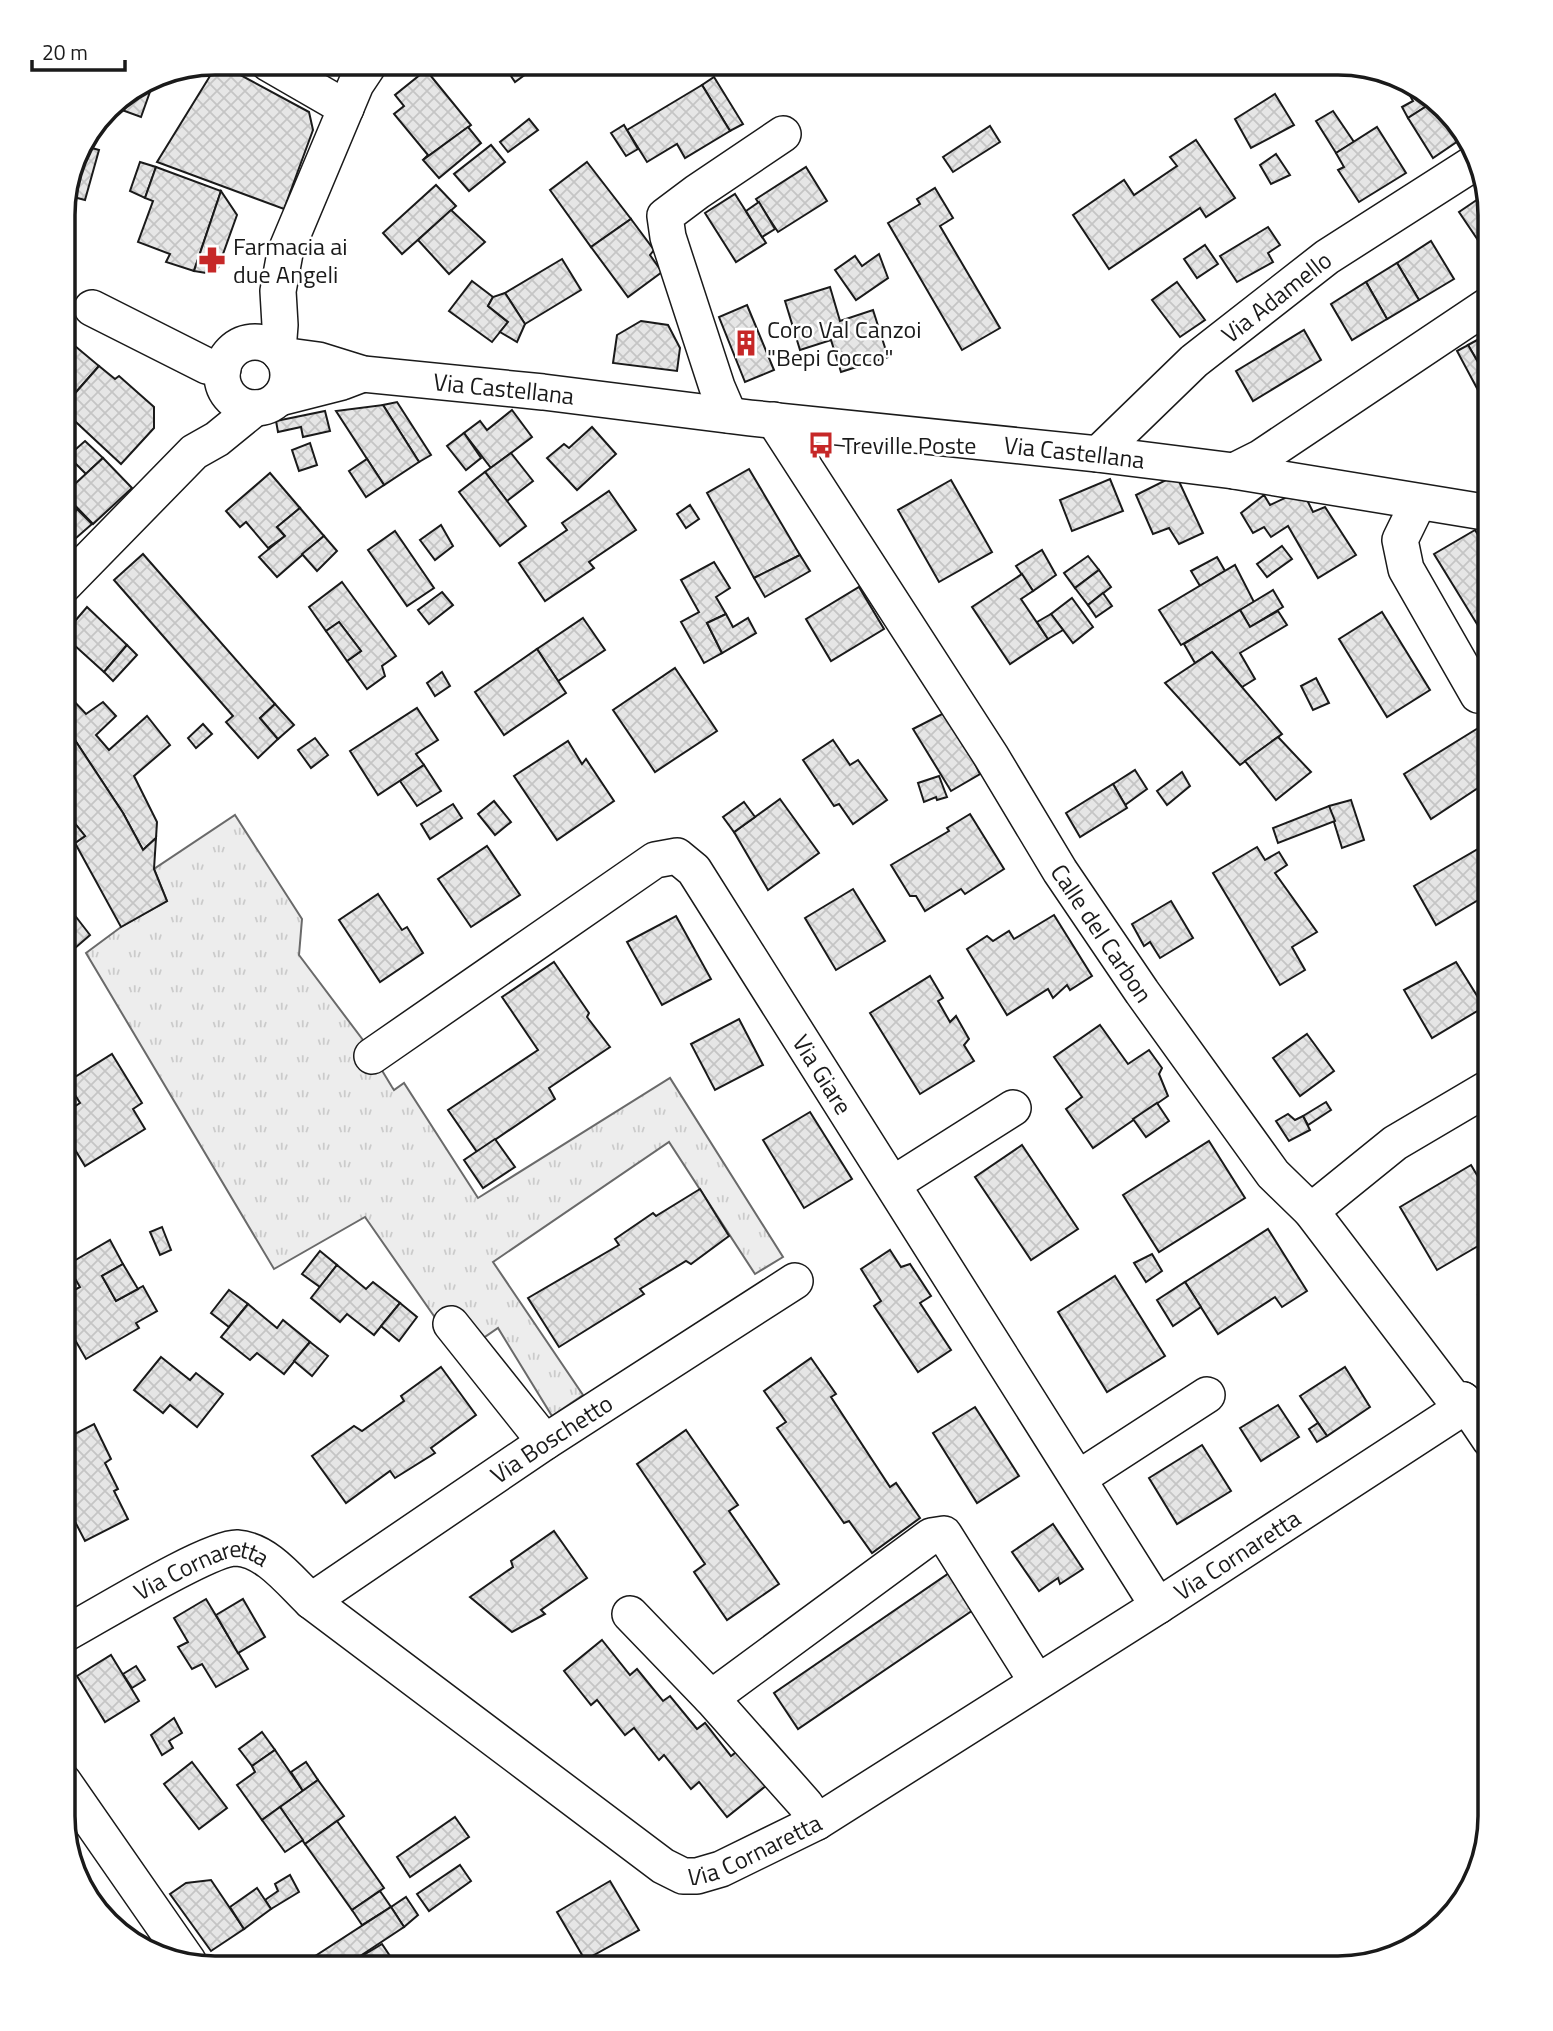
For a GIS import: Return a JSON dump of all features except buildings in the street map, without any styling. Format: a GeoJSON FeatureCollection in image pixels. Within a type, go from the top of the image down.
{"type":"FeatureCollection","features":[{"type":"Feature","properties":{"kind":"street"},"geometry":{"type":"LineString","coordinates":[[280,353],[278,291],[285,253],[358,80],[337,76]]}},
{"type":"Feature","properties":{"kind":"street"},"geometry":{"type":"LineString","coordinates":[[729,415],[668,237],[665,216],[783,134]]}},
{"type":"Feature","properties":{"kind":"street","name":"Via Adamello"},"geometry":{"type":"LineString","coordinates":[[1098,454],[1194,361],[1327,257],[1469,166]]}},
{"type":"Feature","properties":{"kind":"street","name":"Via Castellana"},"geometry":{"type":"LineString","coordinates":[[194,452],[229,366],[278,291]]}},
{"type":"Feature","properties":{"kind":"street"},"geometry":{"type":"LineString","coordinates":[[92,307],[207,366],[229,366],[260,342],[271,345],[280,353],[288,369],[286,389],[267,403],[240,404],[231,398],[229,366]]}},
{"type":"Feature","properties":{"kind":"street"},"geometry":{"type":"LineString","coordinates":[[1234,471],[1259,458],[1478,312]]}},
{"type":"Feature","properties":{"kind":"street","name":"Via Castellana"},"geometry":{"type":"LineString","coordinates":[[280,353],[318,360],[363,374],[1098,454],[1234,471],[1478,511]]}},
{"type":"Feature","properties":{"kind":"street","name":"Via Castellana"},"geometry":{"type":"LineString","coordinates":[[76,573],[194,452],[267,403],[363,374]]}},
{"type":"Feature","properties":{"kind":"street","name":"Calle del Carbon"},"geometry":{"type":"LineString","coordinates":[[774,420],[991,755],[1060,871],[1142,992],[1273,1174],[1311,1210],[1454,1399],[1478,1426]]}},
{"type":"Feature","properties":{"kind":"street"},"geometry":{"type":"LineString","coordinates":[[1418,503],[1400,540],[1406,569],[1478,695]]}},
{"type":"Feature","properties":{"kind":"street","name":"Via Giare"},"geometry":{"type":"LineString","coordinates":[[372,1056],[654,860],[677,856],[694,870],[1158,1606]]}},
{"type":"Feature","properties":{"kind":"street"},"geometry":{"type":"LineString","coordinates":[[1311,1210],[1395,1143],[1478,1094]]}},
{"type":"Feature","properties":{"kind":"street"},"geometry":{"type":"LineString","coordinates":[[893,1184],[1013,1108]]}},
{"type":"Feature","properties":{"kind":"street","name":"Via Boschetto"},"geometry":{"type":"LineString","coordinates":[[311,1601],[545,1442],[795,1281]]}},
{"type":"Feature","properties":{"kind":"street"},"geometry":{"type":"LineString","coordinates":[[451,1324],[545,1442]]}},
{"type":"Feature","properties":{"kind":"street"},"geometry":{"type":"LineString","coordinates":[[1079,1478],[1207,1395]]}},
{"type":"Feature","properties":{"kind":"street","name":"Via Cornaretta"},"geometry":{"type":"LineString","coordinates":[[75,1628],[208,1555],[237,1548],[268,1559],[311,1601],[663,1866],[684,1876],[697,1875],[722,1869],[817,1822],[1158,1606],[1460,1406]]}},
{"type":"Feature","properties":{"kind":"street"},"geometry":{"type":"LineString","coordinates":[[711,1698],[931,1536],[944,1534],[1037,1682]]}},
{"type":"Feature","properties":{"kind":"street"},"geometry":{"type":"LineString","coordinates":[[630,1614],[711,1698],[805,1804],[817,1822]]}},
{"type":"Feature","properties":{"kind":"street"},"geometry":{"type":"LineString","coordinates":[[75,1799],[180,1951]]}},
{"type":"Feature","properties":{"kind":"green space"},"geometry":{"type":"Polygon","coordinates":[[[235,815],[302,919],[299,955],[366,1044],[394,1090],[404,1083],[478,1198],[670,1078],[783,1257],[755,1274],[669,1142],[493,1262],[583,1395],[552,1416],[498,1328],[476,1343],[443,1329],[365,1217],[274,1269],[86,953],[121,927],[167,901],[154,869],[235,815]]]}},
{"type":"Feature","properties":{"kind":"place","name":"Farmacia ai due Angeli"},"geometry":{"type":"Point","coordinates":[212,260]}},
{"type":"Feature","properties":{"kind":"place","name":"Coro Val Canzoi \"Bepi Cocco\""},"geometry":{"type":"Point","coordinates":[746,343]}},
{"type":"Feature","properties":{"kind":"place","name":"Treville Poste"},"geometry":{"type":"Point","coordinates":[821,445]}}]}
